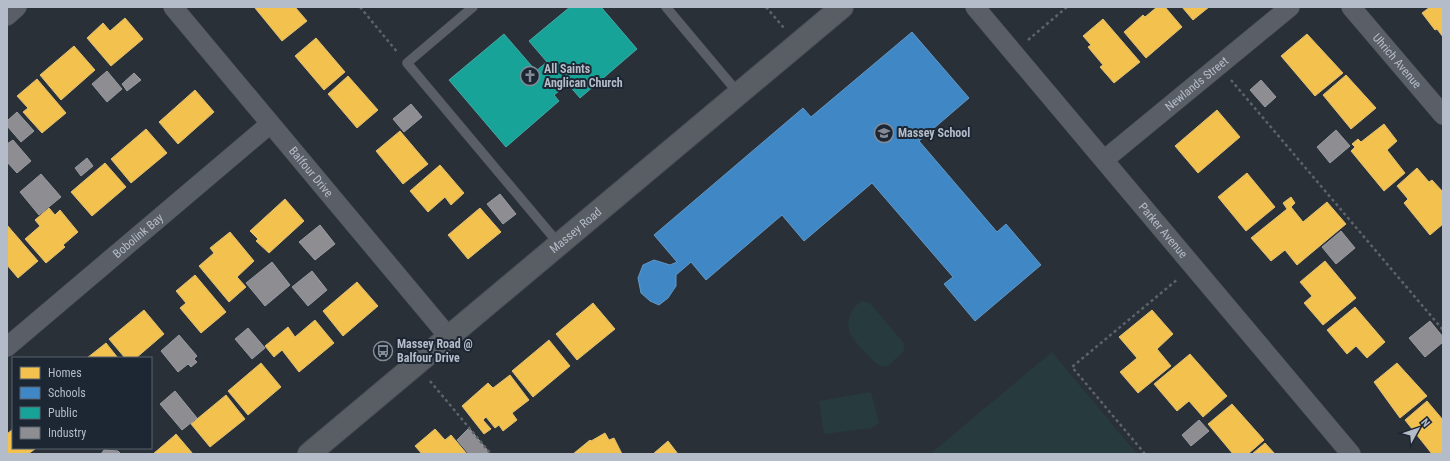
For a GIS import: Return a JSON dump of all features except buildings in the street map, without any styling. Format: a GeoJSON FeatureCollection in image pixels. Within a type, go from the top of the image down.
{"type":"FeatureCollection","features":[{"type":"Feature","properties":{"kind":"street"},"geometry":{"type":"LineString","coordinates":[[7,16],[17,7]]}},
{"type":"Feature","properties":{"kind":"street","name":"Balfour Drive"},"geometry":{"type":"LineString","coordinates":[[173,7],[448,336]]}},
{"type":"Feature","properties":{"kind":"street","name":"Massey Road"},"geometry":{"type":"LineString","coordinates":[[309,454],[842,7]]}},
{"type":"Feature","properties":{"kind":"street","name":"Parker Avenue"},"geometry":{"type":"LineString","coordinates":[[975,7],[1351,454]]}},
{"type":"Feature","properties":{"kind":"street","name":"Newlands Street"},"geometry":{"type":"LineString","coordinates":[[1104,160],[1290,7]]}},
{"type":"Feature","properties":{"kind":"street","name":"Uhrich Avenue"},"geometry":{"type":"LineString","coordinates":[[1350,7],[1443,115]]}},
{"type":"Feature","properties":{"kind":"street","name":"Bobolink Bay"},"geometry":{"type":"LineString","coordinates":[[7,347],[270,124]]}},
{"type":"Feature","properties":{"kind":"lane"},"geometry":{"type":"LineString","coordinates":[[473,7],[407,63],[559,244]]}},
{"type":"Feature","properties":{"kind":"lane"},"geometry":{"type":"LineString","coordinates":[[666,7],[739,94]]}},
{"type":"Feature","properties":{"kind":"path"},"geometry":{"type":"LineString","coordinates":[[360,7],[407,63]]}},
{"type":"Feature","properties":{"kind":"path"},"geometry":{"type":"LineString","coordinates":[[766,7],[798,44]]}},
{"type":"Feature","properties":{"kind":"path"},"geometry":{"type":"LineString","coordinates":[[1013,52],[1068,7]]}},
{"type":"Feature","properties":{"kind":"path"},"geometry":{"type":"LineString","coordinates":[[1219,66],[1443,330]]}},
{"type":"Feature","properties":{"kind":"path"},"geometry":{"type":"LineString","coordinates":[[1145,454],[1072,367],[1193,266]]}},
{"type":"Feature","properties":{"kind":"path"},"geometry":{"type":"LineString","coordinates":[[416,363],[491,454]]}},
{"type":"Feature","properties":{"kind":"green space"},"geometry":{"type":"Polygon","coordinates":[[[862,301],[870,303],[902,341],[905,347],[903,352],[888,366],[881,366],[876,363],[850,333],[848,324],[850,315],[858,303],[862,301]]]}},
{"type":"Feature","properties":{"kind":"green space"},"geometry":{"type":"Polygon","coordinates":[[[1052,352],[1137,454],[930,454],[1052,352]]]}},
{"type":"Feature","properties":{"kind":"green space"},"geometry":{"type":"Polygon","coordinates":[[[871,392],[879,423],[872,428],[824,434],[819,401],[871,392]]]}},
{"type":"Feature","properties":{"kind":"place","name":"All Saints Anglican Church"},"geometry":{"type":"Point","coordinates":[530,76]}},
{"type":"Feature","properties":{"kind":"place","name":"Massey School"},"geometry":{"type":"Point","coordinates":[884,133]}},
{"type":"Feature","properties":{"kind":"place","name":"Massey Road @ Balfour Drive"},"geometry":{"type":"Point","coordinates":[383,351]}}]}
